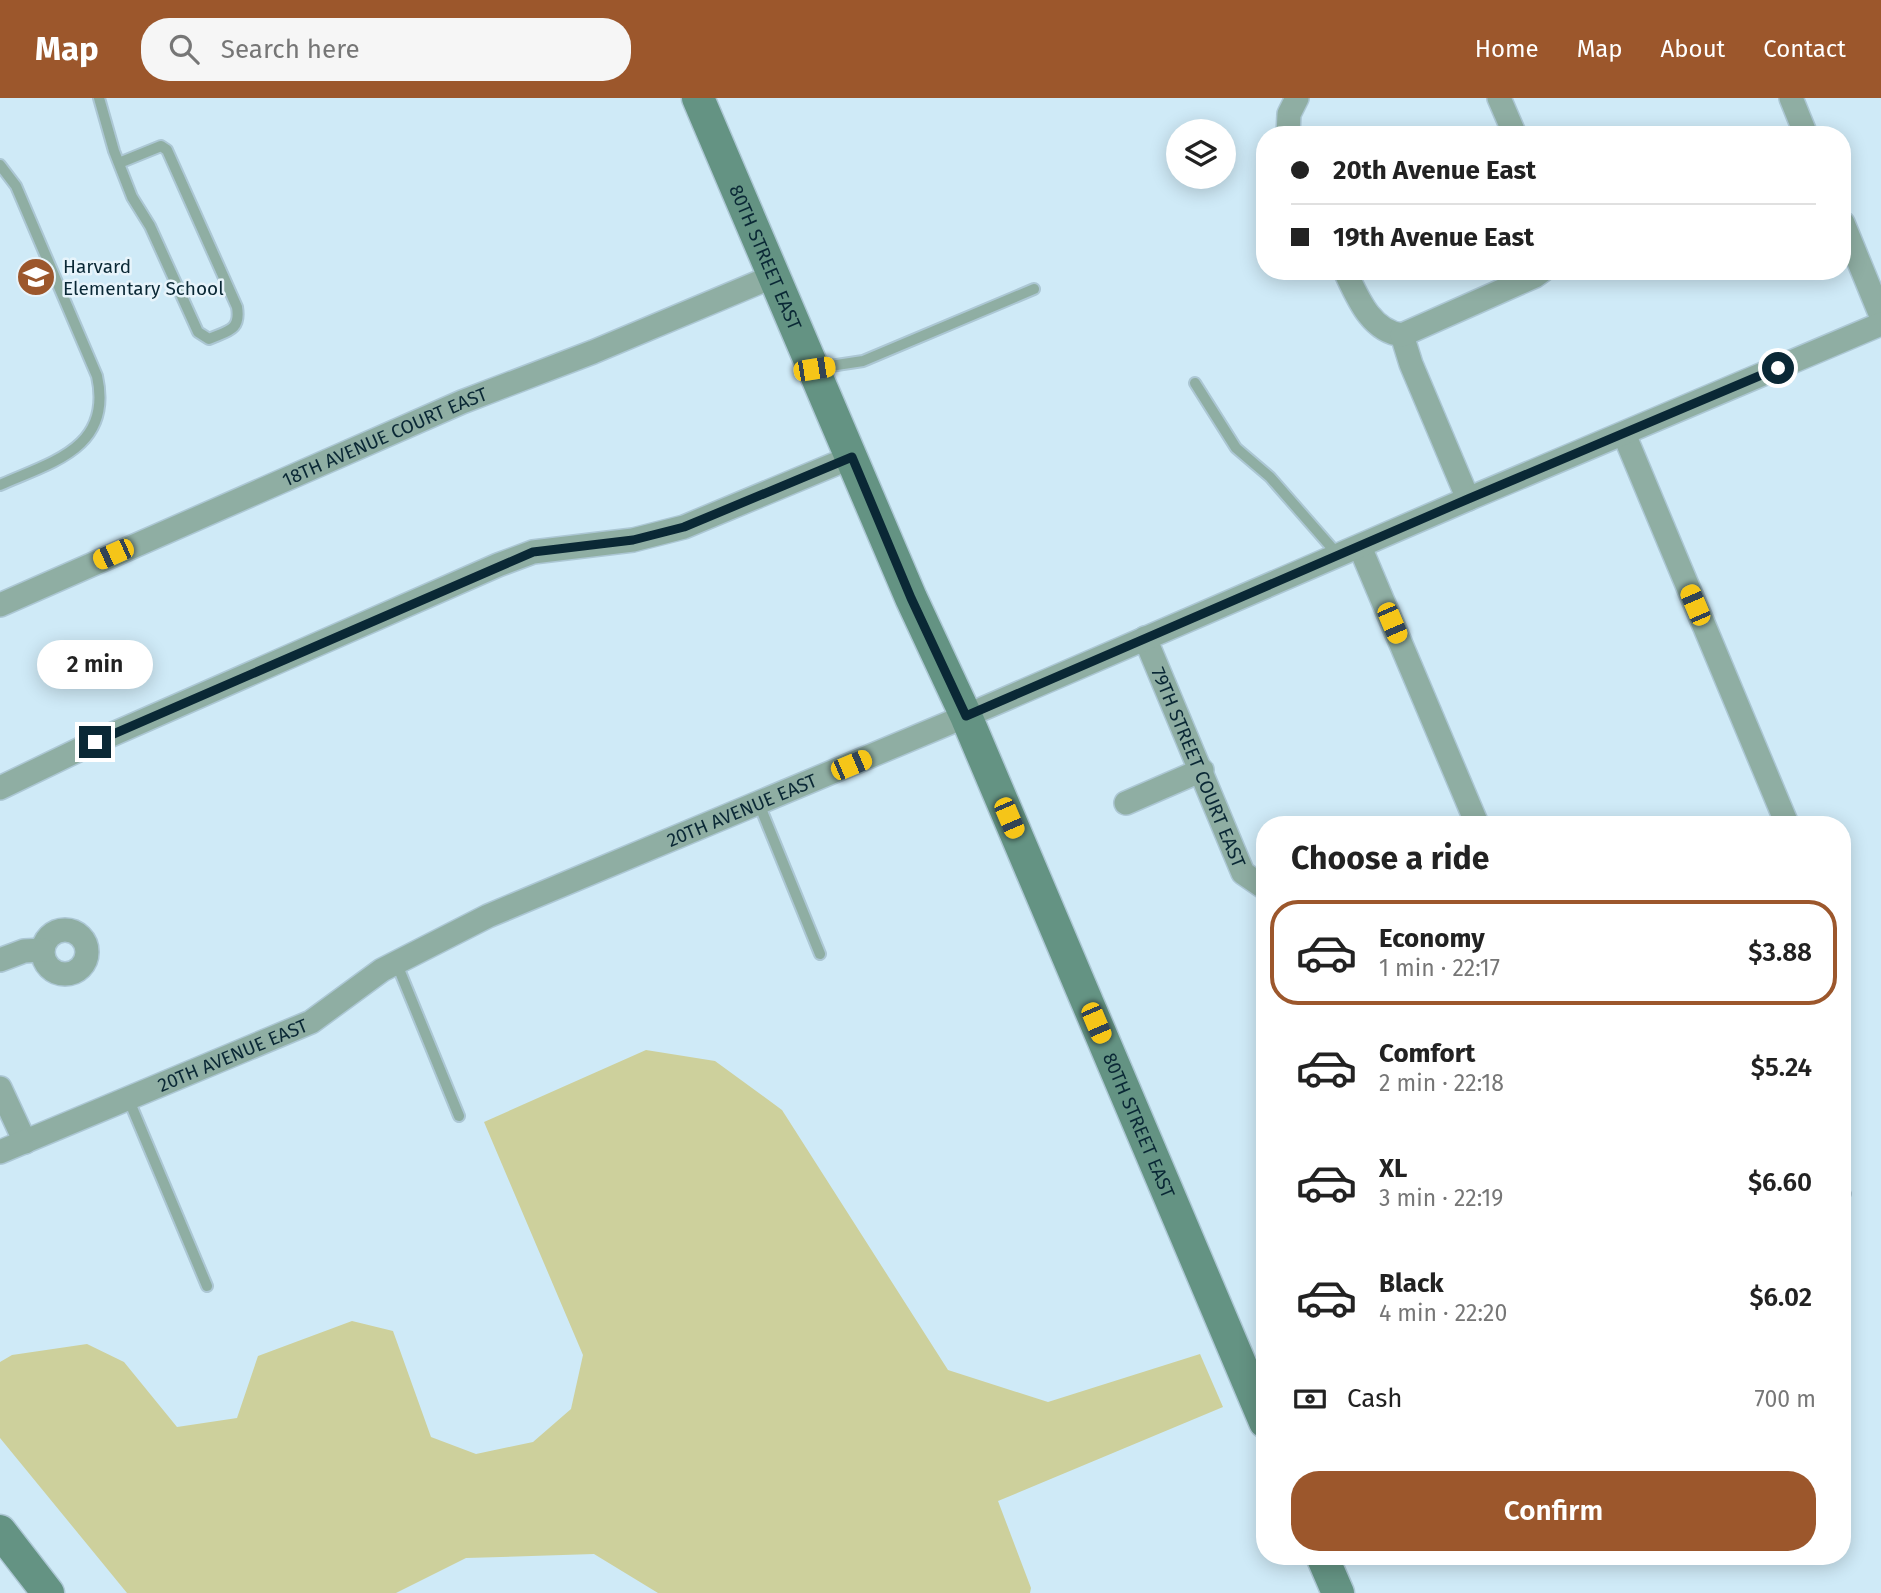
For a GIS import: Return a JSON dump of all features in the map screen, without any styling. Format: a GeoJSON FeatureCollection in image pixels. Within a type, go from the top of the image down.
{"type":"FeatureCollection","features":[{"type":"Feature","properties":{"kind":"street","name":"80TH STREET EAST"},"geometry":{"type":"LineString","coordinates":[[698,98],[911,598],[966,716],[1256,1377]]}},
{"type":"Feature","properties":{"kind":"street"},"geometry":{"type":"LineString","coordinates":[[1289,126],[1289,114],[1297,98]]}},
{"type":"Feature","properties":{"kind":"street"},"geometry":{"type":"LineString","coordinates":[[1499,98],[1511,126]]}},
{"type":"Feature","properties":{"kind":"street"},"geometry":{"type":"LineString","coordinates":[[1791,98],[1802,126]]}},
{"type":"Feature","properties":{"kind":"street"},"geometry":{"type":"LineString","coordinates":[[1851,243],[1881,316]]}},
{"type":"Feature","properties":{"kind":"street","name":"18TH AVENUE COURT EAST"},"geometry":{"type":"LineString","coordinates":[[0,606],[462,402],[593,352],[774,276]]}},
{"type":"Feature","properties":{"kind":"street"},"geometry":{"type":"LineString","coordinates":[[1350,280],[1374,322],[1390,333],[1402,334],[1526,280]]}},
{"type":"Feature","properties":{"kind":"street","name":"20TH AVENUE EAST"},"geometry":{"type":"LineString","coordinates":[[0,1152],[311,1022],[382,970],[488,916],[760,804],[1881,324]]}},
{"type":"Feature","properties":{"kind":"street"},"geometry":{"type":"LineString","coordinates":[[1402,334],[1411,364],[1468,499]]}},
{"type":"Feature","properties":{"kind":"street"},"geometry":{"type":"LineString","coordinates":[[1624,434],[1784,816]]}},
{"type":"Feature","properties":{"kind":"street"},"geometry":{"type":"LineString","coordinates":[[0,788],[95,742],[509,561],[533,552],[633,540],[684,527],[852,457]]}},
{"type":"Feature","properties":{"kind":"street"},"geometry":{"type":"LineString","coordinates":[[1349,552],[1473,816]]}},
{"type":"Feature","properties":{"kind":"street","name":"79TH STREET COURT EAST"},"geometry":{"type":"LineString","coordinates":[[1145,638],[1243,873],[1256,882]]}},
{"type":"Feature","properties":{"kind":"street"},"geometry":{"type":"LineString","coordinates":[[1126,803],[1202,770]]}},
{"type":"Feature","properties":{"kind":"street"},"geometry":{"type":"LineString","coordinates":[[0,960],[24,951],[43,950]]}},
{"type":"Feature","properties":{"kind":"street"},"geometry":{"type":"LineString","coordinates":[[0,1088],[25,1142]]}},
{"type":"Feature","properties":{"kind":"street"},"geometry":{"type":"LineString","coordinates":[[0,1531],[48,1593]]}},
{"type":"Feature","properties":{"kind":"street"},"geometry":{"type":"LineString","coordinates":[[1326,1565],[1338,1593]]}},
{"type":"Feature","properties":{"kind":"lane"},"geometry":{"type":"LineString","coordinates":[[100,98],[119,163],[132,197],[150,226],[198,332],[209,340],[234,328],[239,314],[237,307],[167,150],[161,146],[119,163]]}},
{"type":"Feature","properties":{"kind":"lane"},"geometry":{"type":"LineString","coordinates":[[0,166],[16,186],[97,376],[100,390],[97,417],[92,430],[76,449],[0,485]]}},
{"type":"Feature","properties":{"kind":"lane"},"geometry":{"type":"LineString","coordinates":[[814,369],[863,361],[1034,289]]}},
{"type":"Feature","properties":{"kind":"lane"},"geometry":{"type":"LineString","coordinates":[[1195,383],[1236,448],[1349,552]]}},
{"type":"Feature","properties":{"kind":"lane"},"geometry":{"type":"LineString","coordinates":[[760,804],[820,954]]}},
{"type":"Feature","properties":{"kind":"lane"},"geometry":{"type":"LineString","coordinates":[[396,962],[459,1116]]}},
{"type":"Feature","properties":{"kind":"lane"},"geometry":{"type":"LineString","coordinates":[[128,1098],[207,1286]]}},
{"type":"Feature","properties":{"kind":"green space"},"geometry":{"type":"Polygon","coordinates":[[[646,1050],[715,1061],[782,1110],[948,1370],[1048,1402],[1200,1354],[1223,1407],[998,1501],[1031,1588],[1030,1593],[658,1593],[594,1554],[466,1558],[396,1593],[127,1593],[0,1438],[0,1362],[12,1355],[87,1344],[124,1362],[177,1427],[237,1418],[258,1356],[352,1321],[393,1331],[431,1437],[476,1454],[533,1442],[571,1409],[583,1355],[484,1122],[646,1050]]]}},
{"type":"Feature","properties":{"kind":"place","name":"Harvard Elementary School"},"geometry":{"type":"Point","coordinates":[36,277]}},
{"type":"Feature","properties":{"kind":"route"},"geometry":{"type":"LineString","coordinates":[[95,742],[498,565],[533,552],[633,540],[684,527],[852,457],[911,598],[966,716],[1778,368]]}}]}
